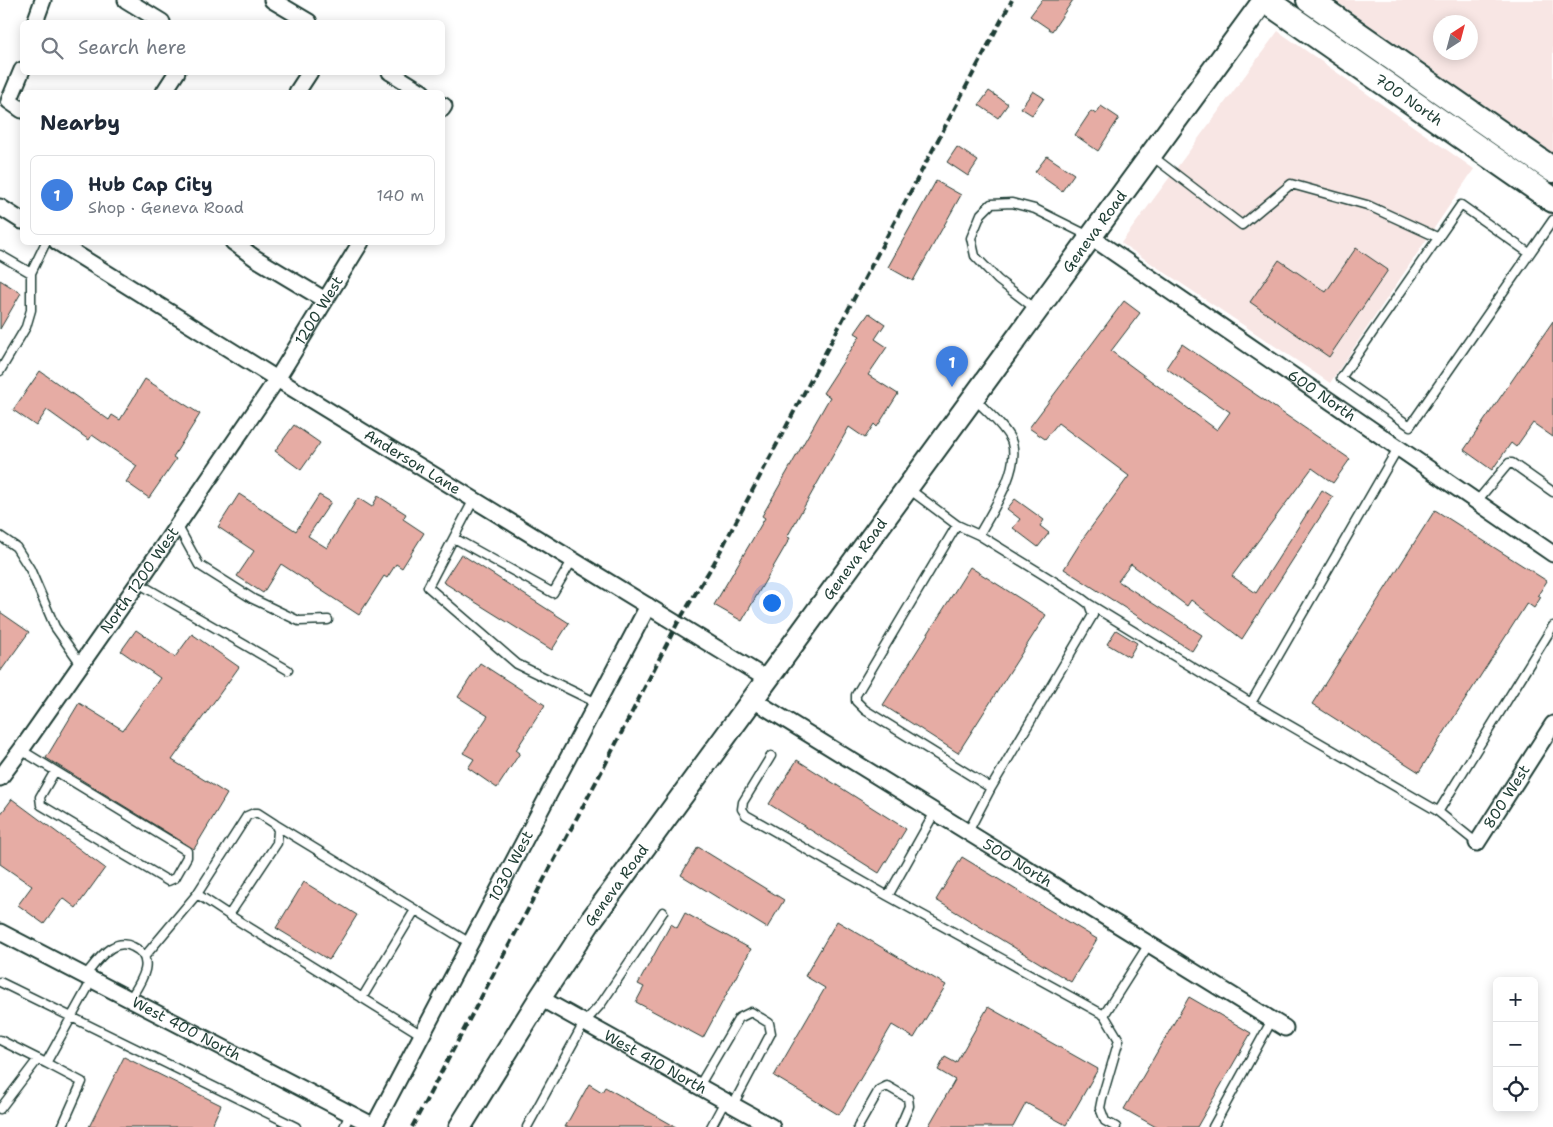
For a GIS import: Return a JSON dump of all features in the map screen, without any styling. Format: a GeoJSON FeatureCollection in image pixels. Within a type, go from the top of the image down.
{"type":"FeatureCollection","features":[{"type":"Feature","properties":{"kind":"main road","name":"Geneva Road"},"geometry":{"type":"LineString","coordinates":[[460,1127],[540,998],[592,919],[1264,0]]}},
{"type":"Feature","properties":{"kind":"main road","name":"700 North"},"geometry":{"type":"LineString","coordinates":[[1264,0],[1553,200]]}},
{"type":"Feature","properties":{"kind":"main road","name":"700 North"},"geometry":{"type":"LineString","coordinates":[[1309,0],[1553,170]]}},
{"type":"Feature","properties":{"kind":"street"},"geometry":{"type":"LineString","coordinates":[[36,20],[43,0]]}},
{"type":"Feature","properties":{"kind":"street"},"geometry":{"type":"LineString","coordinates":[[126,0],[159,20]]}},
{"type":"Feature","properties":{"kind":"street"},"geometry":{"type":"LineString","coordinates":[[272,0],[306,20]]}},
{"type":"Feature","properties":{"kind":"street"},"geometry":{"type":"LineString","coordinates":[[20,75],[9,101],[20,109]]}},
{"type":"Feature","properties":{"kind":"street"},"geometry":{"type":"LineString","coordinates":[[165,90],[175,75]]}},
{"type":"Feature","properties":{"kind":"street"},"geometry":{"type":"LineString","coordinates":[[298,90],[308,75]]}},
{"type":"Feature","properties":{"kind":"street"},"geometry":{"type":"LineString","coordinates":[[395,75],[419,90]]}},
{"type":"Feature","properties":{"kind":"street"},"geometry":{"type":"LineString","coordinates":[[0,207],[20,220]]}},
{"type":"Feature","properties":{"kind":"street","name":"600 North"},"geometry":{"type":"LineString","coordinates":[[1091,237],[1553,554]]}},
{"type":"Feature","properties":{"kind":"street","name":"Anderson Lane"},"geometry":{"type":"LineString","coordinates":[[62,245],[767,679]]}},
{"type":"Feature","properties":{"kind":"street"},"geometry":{"type":"LineString","coordinates":[[237,245],[255,258],[325,300]]}},
{"type":"Feature","properties":{"kind":"street","name":"1200 West"},"geometry":{"type":"LineString","coordinates":[[277,379],[359,245]]}},
{"type":"Feature","properties":{"kind":"street","name":"North 1200 West"},"geometry":{"type":"LineString","coordinates":[[0,778],[138,583],[277,379]]}},
{"type":"Feature","properties":{"kind":"street","name":"1030 West"},"geometry":{"type":"LineString","coordinates":[[374,1126],[648,606]]}},
{"type":"Feature","properties":{"kind":"street","name":"500 North"},"geometry":{"type":"LineString","coordinates":[[752,699],[1278,1024]]}},
{"type":"Feature","properties":{"kind":"street","name":"800 West"},"geometry":{"type":"LineString","coordinates":[[1477,844],[1553,724]]}},
{"type":"Feature","properties":{"kind":"street","name":"West 400 North"},"geometry":{"type":"LineString","coordinates":[[0,932],[130,999],[347,1120],[374,1126]]}},
{"type":"Feature","properties":{"kind":"street","name":"West 410 North"},"geometry":{"type":"LineString","coordinates":[[540,998],[772,1127]]}},
{"type":"Feature","properties":{"kind":"lane"},"geometry":{"type":"LineString","coordinates":[[1150,156],[1242,225],[1291,184],[1367,205],[1439,238]]}},
{"type":"Feature","properties":{"kind":"lane"},"geometry":{"type":"LineString","coordinates":[[1038,310],[998,280],[975,256],[971,238],[981,214],[991,204],[1012,203],[1035,209],[1091,237]]}},
{"type":"Feature","properties":{"kind":"lane"},"geometry":{"type":"LineString","coordinates":[[1529,253],[1461,206],[1341,378],[1410,426],[1553,220]]}},
{"type":"Feature","properties":{"kind":"lane"},"geometry":{"type":"LineString","coordinates":[[0,371],[26,327],[31,310],[31,273],[45,245]]}},
{"type":"Feature","properties":{"kind":"lane"},"geometry":{"type":"LineString","coordinates":[[0,255],[31,273]]}},
{"type":"Feature","properties":{"kind":"lane"},"geometry":{"type":"LineString","coordinates":[[973,398],[1001,427],[1012,442],[1014,460],[1009,477],[980,536]]}},
{"type":"Feature","properties":{"kind":"lane"},"geometry":{"type":"LineString","coordinates":[[1251,703],[1398,448]]}},
{"type":"Feature","properties":{"kind":"lane"},"geometry":{"type":"LineString","coordinates":[[1477,501],[1509,462],[1553,492]]}},
{"type":"Feature","properties":{"kind":"lane"},"geometry":{"type":"LineString","coordinates":[[907,487],[957,525],[980,536],[1251,703],[1436,810],[1477,844]]}},
{"type":"Feature","properties":{"kind":"lane"},"geometry":{"type":"LineString","coordinates":[[474,499],[428,587],[517,664],[597,703]]}},
{"type":"Feature","properties":{"kind":"lane"},"geometry":{"type":"LineString","coordinates":[[178,525],[199,565],[253,599],[299,621],[328,620]]}},
{"type":"Feature","properties":{"kind":"lane"},"geometry":{"type":"LineString","coordinates":[[957,525],[856,695],[856,701],[865,710],[991,788]]}},
{"type":"Feature","properties":{"kind":"lane"},"geometry":{"type":"LineString","coordinates":[[0,536],[16,547],[30,569],[55,627],[81,664]]}},
{"type":"Feature","properties":{"kind":"lane"},"geometry":{"type":"LineString","coordinates":[[454,538],[553,593],[573,559]]}},
{"type":"Feature","properties":{"kind":"lane"},"geometry":{"type":"LineString","coordinates":[[138,583],[288,670]]}},
{"type":"Feature","properties":{"kind":"lane"},"geometry":{"type":"LineString","coordinates":[[968,832],[991,788],[1093,616],[1089,604]]}},
{"type":"Feature","properties":{"kind":"lane"},"geometry":{"type":"LineString","coordinates":[[1436,810],[1440,808],[1553,626]]}},
{"type":"Feature","properties":{"kind":"lane"},"geometry":{"type":"LineString","coordinates":[[21,750],[187,851],[187,857],[175,878],[168,881],[41,804],[40,797],[55,771]]}},
{"type":"Feature","properties":{"kind":"lane"},"geometry":{"type":"LineString","coordinates":[[771,756],[743,802],[742,809],[746,815],[1104,1015],[1118,1040],[1100,1108],[1105,1121],[1116,1127]]}},
{"type":"Feature","properties":{"kind":"lane"},"geometry":{"type":"LineString","coordinates":[[888,896],[935,812]]}},
{"type":"Feature","properties":{"kind":"lane"},"geometry":{"type":"LineString","coordinates":[[145,956],[197,894],[247,816],[254,813],[258,813],[470,943]]}},
{"type":"Feature","properties":{"kind":"lane"},"geometry":{"type":"LineString","coordinates":[[229,915],[277,843],[278,830],[275,824]]}},
{"type":"Feature","properties":{"kind":"lane"},"geometry":{"type":"LineString","coordinates":[[197,894],[422,1035]]}},
{"type":"Feature","properties":{"kind":"lane"},"geometry":{"type":"LineString","coordinates":[[362,998],[415,910]]}},
{"type":"Feature","properties":{"kind":"lane"},"geometry":{"type":"LineString","coordinates":[[526,1127],[584,1023],[601,1004],[663,912]]}},
{"type":"Feature","properties":{"kind":"lane"},"geometry":{"type":"LineString","coordinates":[[46,1063],[71,1017],[98,958],[119,944],[138,949],[145,956],[146,966],[144,974],[130,999]]}},
{"type":"Feature","properties":{"kind":"lane"},"geometry":{"type":"LineString","coordinates":[[1104,1015],[1149,944]]}},
{"type":"Feature","properties":{"kind":"lane"},"geometry":{"type":"LineString","coordinates":[[0,982],[296,1127]]}},
{"type":"Feature","properties":{"kind":"lane"},"geometry":{"type":"LineString","coordinates":[[699,1086],[739,1018],[751,1012],[769,1022],[771,1033],[729,1103],[711,1127]]}},
{"type":"Feature","properties":{"kind":"lane"},"geometry":{"type":"LineString","coordinates":[[1214,1127],[1278,1024]]}},
{"type":"Feature","properties":{"kind":"lane"},"geometry":{"type":"LineString","coordinates":[[0,1040],[82,1082],[62,1127]]}},
{"type":"Feature","properties":{"kind":"lane"},"geometry":{"type":"LineString","coordinates":[[0,1108],[38,1059]]}},
{"type":"Feature","properties":{"kind":"lane"},"geometry":{"type":"LineString","coordinates":[[858,1127],[879,1090],[887,1086],[908,1098],[909,1106],[900,1127]]}},
{"type":"Feature","properties":{"kind":"shaded area"},"geometry":{"type":"Polygon","coordinates":[[[1334,0],[1553,0],[1553,153],[1334,0]]]}},
{"type":"Feature","properties":{"kind":"shaded area"},"geometry":{"type":"Polygon","coordinates":[[[1278,31],[1474,169],[1330,383],[1121,243],[1278,31]]]}},
{"type":"Feature","properties":{"kind":"building"},"geometry":{"type":"Polygon","coordinates":[[[1042,0],[1073,0],[1052,31],[1030,16],[1042,0]]]}},
{"type":"Feature","properties":{"kind":"building"},"geometry":{"type":"Polygon","coordinates":[[[989,91],[1008,104],[998,118],[979,105],[989,91]]]}},
{"type":"Feature","properties":{"kind":"building"},"geometry":{"type":"Polygon","coordinates":[[[1033,91],[1044,98],[1032,115],[1021,108],[1033,91]]]}},
{"type":"Feature","properties":{"kind":"building"},"geometry":{"type":"Polygon","coordinates":[[[1101,106],[1119,118],[1098,151],[1075,135],[1091,111],[1096,114],[1101,106]]]}},
{"type":"Feature","properties":{"kind":"building"},"geometry":{"type":"Polygon","coordinates":[[[957,147],[978,161],[968,176],[947,162],[957,147]]]}},
{"type":"Feature","properties":{"kind":"building"},"geometry":{"type":"Polygon","coordinates":[[[1047,156],[1074,174],[1062,191],[1035,172],[1047,156]]]}},
{"type":"Feature","properties":{"kind":"building"},"geometry":{"type":"Polygon","coordinates":[[[936,181],[961,195],[913,281],[888,267],[936,181]]]}},
{"type":"Feature","properties":{"kind":"building"},"geometry":{"type":"Polygon","coordinates":[[[1356,248],[1388,270],[1329,357],[1250,302],[1279,260],[1326,292],[1356,248]]]}},
{"type":"Feature","properties":{"kind":"building"},"geometry":{"type":"Polygon","coordinates":[[[0,280],[21,293],[0,329],[0,280]]]}},
{"type":"Feature","properties":{"kind":"building"},"geometry":{"type":"Polygon","coordinates":[[[1124,301],[1140,313],[1111,351],[1217,430],[1230,412],[1166,368],[1182,344],[1350,459],[1333,483],[1312,468],[1232,576],[1256,593],[1322,490],[1333,497],[1242,639],[1191,600],[1187,606],[1131,564],[1118,581],[1202,635],[1192,651],[1064,569],[1084,537],[1129,476],[1058,423],[1045,439],[1029,428],[1124,301]]]}},
{"type":"Feature","properties":{"kind":"building"},"geometry":{"type":"Polygon","coordinates":[[[869,313],[885,324],[875,339],[887,347],[868,375],[898,394],[877,427],[874,424],[865,438],[849,427],[787,537],[790,538],[742,621],[714,605],[765,518],[762,516],[830,397],[823,393],[860,336],[855,333],[869,313]]]}},
{"type":"Feature","properties":{"kind":"building"},"geometry":{"type":"Polygon","coordinates":[[[1553,321],[1553,437],[1533,423],[1516,447],[1511,443],[1492,470],[1464,450],[1553,321]]]}},
{"type":"Feature","properties":{"kind":"building"},"geometry":{"type":"Polygon","coordinates":[[[40,371],[109,420],[112,415],[120,420],[145,379],[200,414],[173,457],[176,459],[149,498],[126,482],[137,466],[92,435],[89,440],[47,410],[36,426],[13,410],[40,371]]]}},
{"type":"Feature","properties":{"kind":"building"},"geometry":{"type":"Polygon","coordinates":[[[294,425],[320,443],[301,470],[275,451],[294,425]]]}},
{"type":"Feature","properties":{"kind":"building"},"geometry":{"type":"Polygon","coordinates":[[[239,494],[296,531],[319,495],[331,502],[308,536],[327,548],[358,498],[372,507],[378,496],[406,514],[403,519],[424,533],[402,568],[396,564],[387,578],[384,576],[359,615],[281,564],[263,593],[237,576],[254,551],[218,527],[239,494]]]}},
{"type":"Feature","properties":{"kind":"building"},"geometry":{"type":"Polygon","coordinates":[[[1015,499],[1044,520],[1040,526],[1049,533],[1038,547],[1013,528],[1020,519],[1007,509],[1015,499]]]}},
{"type":"Feature","properties":{"kind":"building"},"geometry":{"type":"Polygon","coordinates":[[[1435,510],[1547,581],[1538,595],[1541,597],[1534,608],[1527,603],[1419,772],[1312,704],[1435,510]]]}},
{"type":"Feature","properties":{"kind":"building"},"geometry":{"type":"Polygon","coordinates":[[[461,554],[569,623],[552,650],[443,582],[461,554]]]}},
{"type":"Feature","properties":{"kind":"building"},"geometry":{"type":"Polygon","coordinates":[[[970,567],[1046,615],[958,753],[883,705],[970,567]]]}},
{"type":"Feature","properties":{"kind":"building"},"geometry":{"type":"Polygon","coordinates":[[[0,612],[29,632],[0,672],[0,612]]]}},
{"type":"Feature","properties":{"kind":"building"},"geometry":{"type":"Polygon","coordinates":[[[136,630],[175,657],[192,634],[239,667],[172,760],[227,794],[194,849],[46,758],[79,703],[123,730],[160,678],[121,651],[136,630]]]}},
{"type":"Feature","properties":{"kind":"building"},"geometry":{"type":"Polygon","coordinates":[[[1116,630],[1137,643],[1129,657],[1107,644],[1116,630]]]}},
{"type":"Feature","properties":{"kind":"building"},"geometry":{"type":"Polygon","coordinates":[[[480,663],[545,705],[516,750],[520,753],[497,788],[468,768],[474,759],[463,753],[488,716],[458,697],[480,663]]]}},
{"type":"Feature","properties":{"kind":"building"},"geometry":{"type":"Polygon","coordinates":[[[797,760],[906,829],[879,873],[769,804],[797,760]]]}},
{"type":"Feature","properties":{"kind":"building"},"geometry":{"type":"Polygon","coordinates":[[[12,799],[105,868],[76,908],[63,898],[44,924],[18,905],[32,886],[0,864],[0,815],[12,799]]]}},
{"type":"Feature","properties":{"kind":"building"},"geometry":{"type":"Polygon","coordinates":[[[698,847],[784,900],[767,928],[681,875],[698,847]]]}},
{"type":"Feature","properties":{"kind":"building"},"geometry":{"type":"Polygon","coordinates":[[[962,857],[1097,939],[1071,982],[936,900],[962,857]]]}},
{"type":"Feature","properties":{"kind":"building"},"geometry":{"type":"Polygon","coordinates":[[[304,882],[357,915],[329,960],[276,928],[304,882]]]}},
{"type":"Feature","properties":{"kind":"building"},"geometry":{"type":"Polygon","coordinates":[[[685,913],[751,949],[703,1038],[636,1002],[644,987],[638,984],[671,924],[677,928],[685,913]]]}},
{"type":"Feature","properties":{"kind":"building"},"geometry":{"type":"Polygon","coordinates":[[[837,921],[946,985],[914,1038],[892,1025],[839,1115],[774,1076],[825,988],[805,976],[837,921]]]}},
{"type":"Feature","properties":{"kind":"building"},"geometry":{"type":"Polygon","coordinates":[[[1189,997],[1251,1033],[1197,1127],[1156,1127],[1124,1109],[1189,997]]]}},
{"type":"Feature","properties":{"kind":"building"},"geometry":{"type":"Polygon","coordinates":[[[988,1007],[1098,1069],[1066,1125],[1026,1103],[1013,1127],[928,1127],[955,1080],[938,1070],[945,1057],[956,1063],[988,1007]]]}},
{"type":"Feature","properties":{"kind":"building"},"geometry":{"type":"Polygon","coordinates":[[[124,1057],[221,1105],[211,1127],[89,1127],[124,1057]]]}},
{"type":"Feature","properties":{"kind":"building"},"geometry":{"type":"Polygon","coordinates":[[[589,1084],[602,1092],[605,1087],[676,1127],[565,1127],[589,1084]]]}},
{"type":"Feature","properties":{"kind":"railway"},"geometry":{"type":"LineString","coordinates":[[412,1127],[605,765],[677,624],[714,563],[1012,0]]}},
{"type":"Feature","properties":{"kind":"place","name":"Hub Cap City"},"geometry":{"type":"Point","coordinates":[952,387]}}]}
